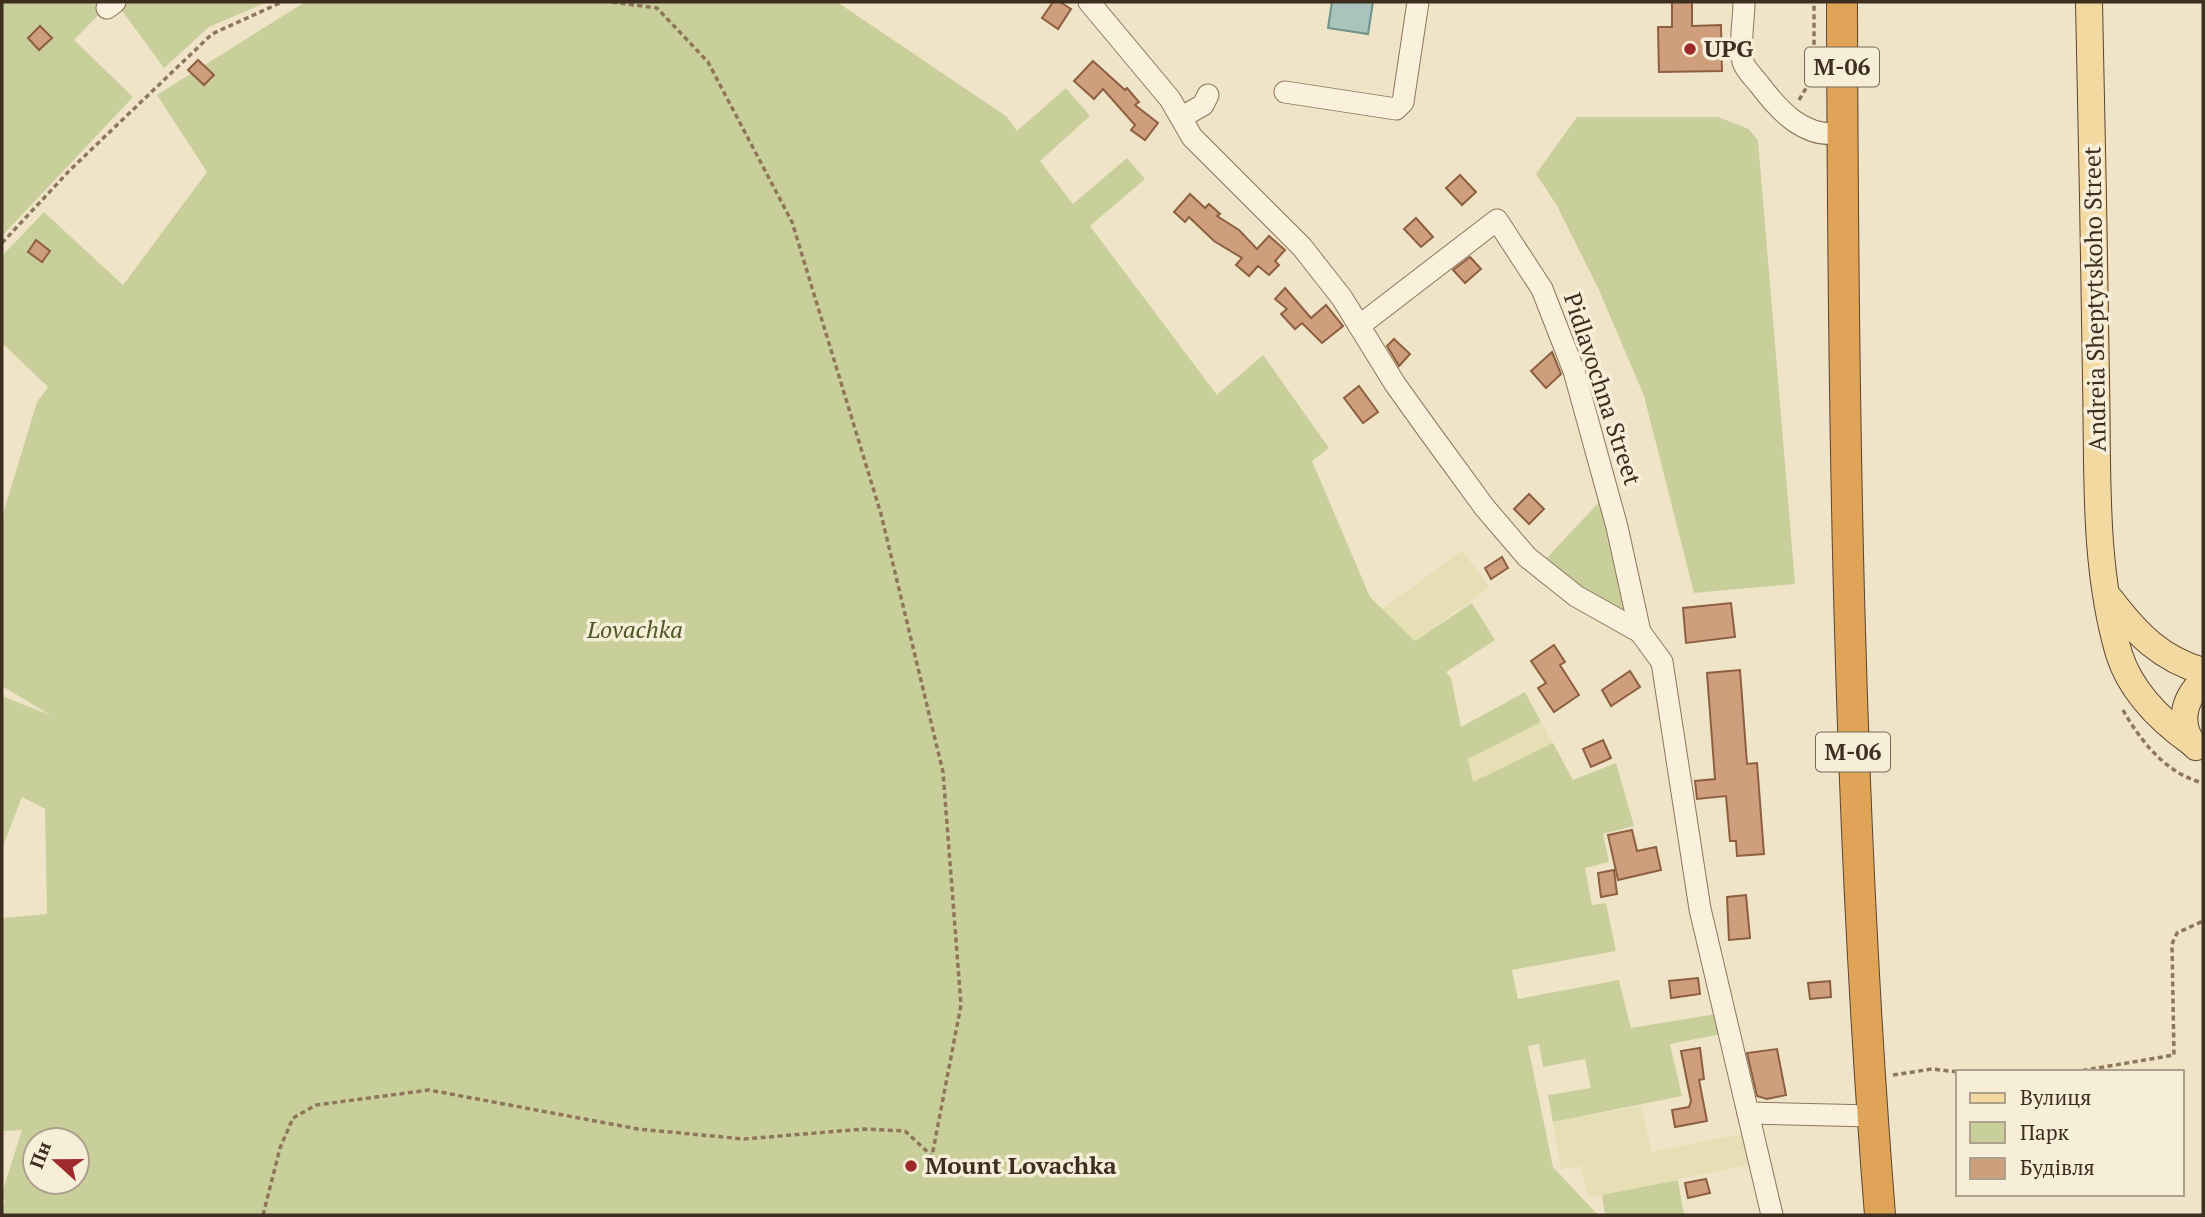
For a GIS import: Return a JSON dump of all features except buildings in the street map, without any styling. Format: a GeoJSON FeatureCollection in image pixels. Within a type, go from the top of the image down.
{"type":"FeatureCollection","features":[{"type":"Feature","properties":{"kind":"highway","name":"М-06"},"geometry":{"type":"LineString","coordinates":[[1842,2],[1854,776],[1872,1116],[1880,1215]]}},
{"type":"Feature","properties":{"kind":"main road","name":"Andreia Sheptytskoho Street"},"geometry":{"type":"LineString","coordinates":[[2089,2],[2099,507],[2108,595],[2120,655],[2128,673],[2157,716],[2198,748]]}},
{"type":"Feature","properties":{"kind":"main road"},"geometry":{"type":"LineString","coordinates":[[2108,595],[2157,651],[2171,660],[2203,671]]}},
{"type":"Feature","properties":{"kind":"main road"},"geometry":{"type":"LineString","coordinates":[[2198,748],[2186,730],[2186,703],[2203,681]]}},
{"type":"Feature","properties":{"kind":"street","name":"Pidlavochna Street"},"geometry":{"type":"LineString","coordinates":[[1089,2],[1182,117],[1192,137],[1302,247],[1359,326],[1428,430],[1485,508],[1527,557],[1576,596],[1640,632]]}},
{"type":"Feature","properties":{"kind":"street"},"geometry":{"type":"LineString","coordinates":[[1285,92],[1396,109],[1403,102],[1418,2]]}},
{"type":"Feature","properties":{"kind":"street"},"geometry":{"type":"LineString","coordinates":[[1744,2],[1743,63],[1776,106],[1789,117],[1811,132],[1824,136],[1842,133]]}},
{"type":"Feature","properties":{"kind":"street"},"geometry":{"type":"LineString","coordinates":[[1182,117],[1203,105],[1208,95]]}},
{"type":"Feature","properties":{"kind":"street","name":"Pidlavochna Street"},"geometry":{"type":"LineString","coordinates":[[1359,326],[1497,220],[1542,289],[1574,372],[1617,527],[1640,632],[1662,662],[1700,909],[1772,1215]]}},
{"type":"Feature","properties":{"kind":"street"},"geometry":{"type":"LineString","coordinates":[[1748,1113],[1872,1116]]}},
{"type":"Feature","properties":{"kind":"path"},"geometry":{"type":"LineString","coordinates":[[2,243],[70,170],[212,34],[282,2]]}},
{"type":"Feature","properties":{"kind":"path"},"geometry":{"type":"LineString","coordinates":[[612,2],[657,8],[708,62],[786,210],[792,222],[881,513],[943,772],[961,1005],[932,1156]]}},
{"type":"Feature","properties":{"kind":"path"},"geometry":{"type":"LineString","coordinates":[[1789,117],[1814,75],[1814,2]]}},
{"type":"Feature","properties":{"kind":"path"},"geometry":{"type":"LineString","coordinates":[[2086,1070],[2174,1055],[2172,944],[2177,933],[2203,921]]}},
{"type":"Feature","properties":{"kind":"path"},"geometry":{"type":"LineString","coordinates":[[1870,1078],[1933,1069],[1956,1072]]}},
{"type":"Feature","properties":{"kind":"path"},"geometry":{"type":"LineString","coordinates":[[263,1215],[280,1148],[293,1118],[316,1105],[429,1090],[638,1129],[744,1139],[863,1129],[905,1131],[932,1156],[954,1163],[994,1162]]}},
{"type":"Feature","properties":{"kind":"shaded area"},"geometry":{"type":"Polygon","coordinates":[[[1462,551],[1490,587],[1415,641],[1382,609],[1462,551]]]}},
{"type":"Feature","properties":{"kind":"shaded area"},"geometry":{"type":"Polygon","coordinates":[[[1541,722],[1553,743],[1473,782],[1468,759],[1541,722]]]}},
{"type":"Feature","properties":{"kind":"shaded area"},"geometry":{"type":"Polygon","coordinates":[[[1641,1106],[1652,1152],[1745,1133],[1753,1164],[1588,1198],[1581,1166],[1561,1169],[1553,1122],[1641,1106]]]}},
{"type":"Feature","properties":{"kind":"green space"},"geometry":{"type":"Polygon","coordinates":[[[2,2],[111,2],[74,40],[133,97],[2,236],[2,2]]]}},
{"type":"Feature","properties":{"kind":"green space"},"geometry":{"type":"Polygon","coordinates":[[[128,2],[267,2],[209,27],[164,68],[120,8],[128,2]]]}},
{"type":"Feature","properties":{"kind":"green space","name":"Lovachka"},"geometry":{"type":"Polygon","coordinates":[[[305,2],[837,2],[1006,116],[1017,131],[1066,88],[1090,116],[1040,161],[1073,204],[1127,158],[1145,179],[1090,226],[1217,395],[1263,355],[1329,448],[1312,461],[1370,597],[1415,641],[1472,603],[1495,640],[1446,672],[1451,678],[1461,727],[1525,692],[1541,722],[1468,759],[1473,782],[1553,743],[1573,780],[1616,763],[1634,826],[1603,834],[1609,862],[1585,868],[1592,905],[1606,903],[1616,951],[1512,970],[1518,999],[1619,980],[1631,1028],[1716,1014],[1722,1034],[1670,1044],[1682,1096],[1553,1122],[1548,1095],[1591,1088],[1585,1059],[1543,1067],[1539,1044],[1528,1046],[1553,1167],[1598,1215],[2,1215],[2,1205],[5,1204],[2,1193],[21,1133],[21,1196],[91,1196],[91,1126],[21,1126],[21,1130],[2,1131],[2,918],[47,914],[45,809],[22,797],[2,849],[2,696],[50,715],[2,686],[2,517],[37,402],[48,387],[2,343],[2,256],[44,212],[123,285],[207,172],[157,95],[305,2]]]}},
{"type":"Feature","properties":{"kind":"green space"},"geometry":{"type":"Polygon","coordinates":[[[1577,117],[1718,117],[1749,129],[1758,141],[1795,584],[1694,593],[1644,396],[1599,290],[1556,204],[1536,174],[1577,117]]]}},
{"type":"Feature","properties":{"kind":"green space"},"geometry":{"type":"Polygon","coordinates":[[[1602,499],[1627,607],[1619,611],[1606,607],[1543,562],[1602,499]]]}},
{"type":"Feature","properties":{"kind":"green space"},"geometry":{"type":"Polygon","coordinates":[[[1678,1180],[1684,1215],[1605,1215],[1602,1195],[1678,1180]]]}},
{"type":"Feature","properties":{"kind":"water"},"geometry":{"type":"Polygon","coordinates":[[[1332,2],[1373,2],[1368,34],[1328,28],[1332,2]]]}},
{"type":"Feature","properties":{"kind":"place","name":"UPG"},"geometry":{"type":"Point","coordinates":[1690,49]}},
{"type":"Feature","properties":{"kind":"place","name":"Mount Lovachka"},"geometry":{"type":"Point","coordinates":[911,1166]}}]}
